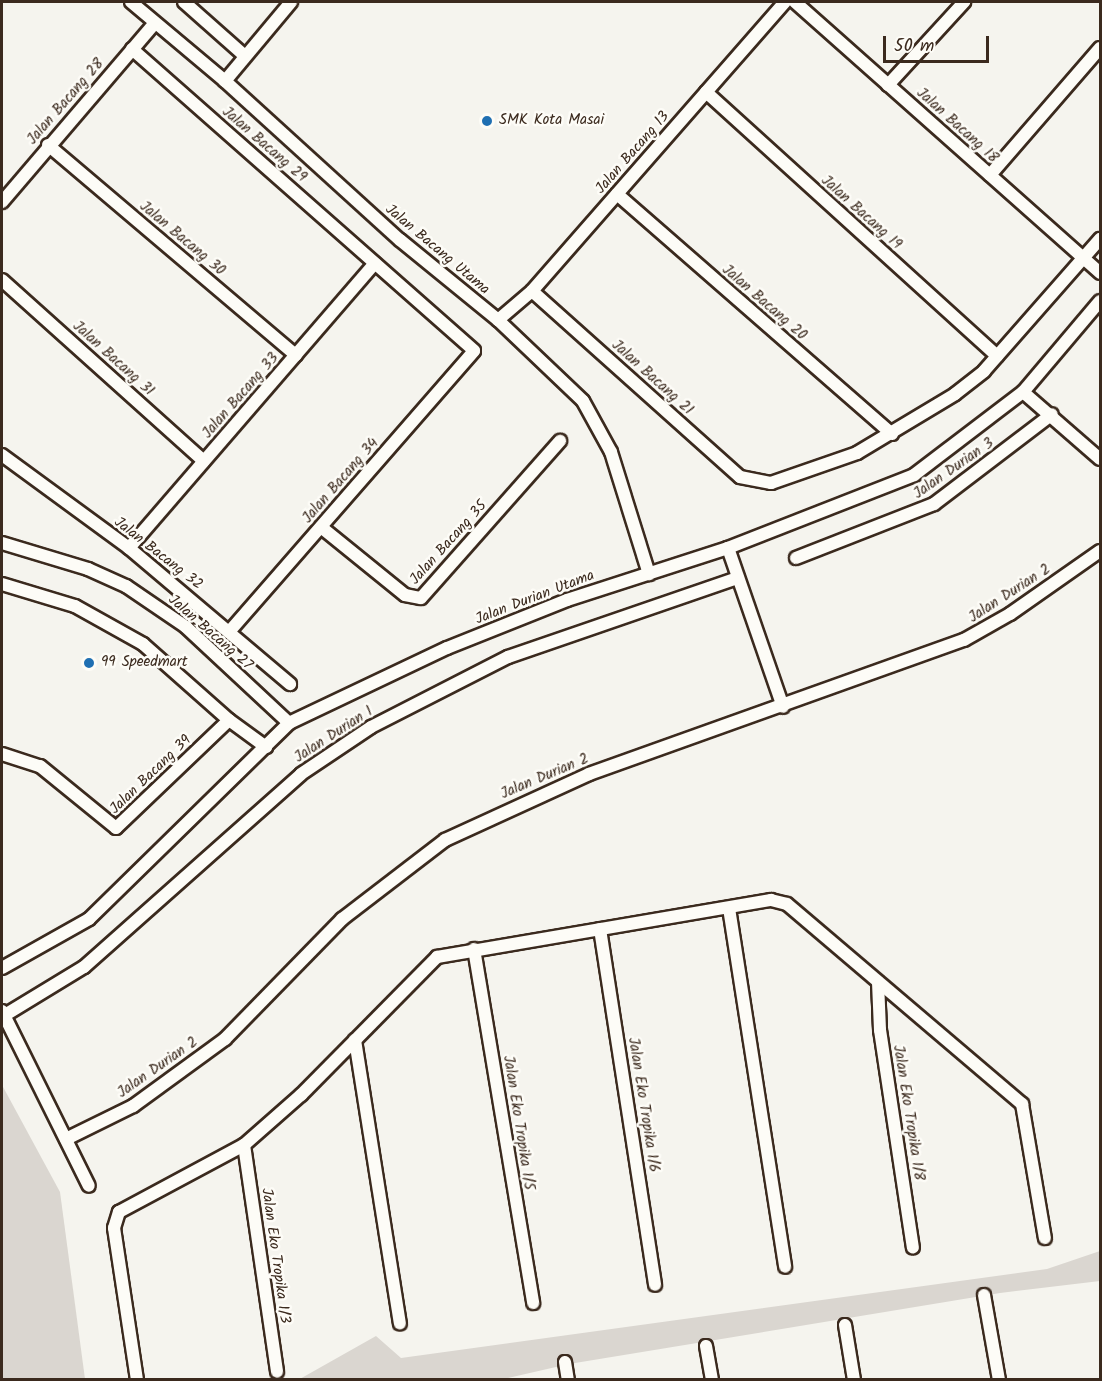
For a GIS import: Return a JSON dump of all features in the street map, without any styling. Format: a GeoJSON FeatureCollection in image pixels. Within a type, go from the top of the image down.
{"type":"FeatureCollection","features":[{"type":"Feature","properties":{"kind":"street","name":"Jalan Bacang Utama"},"geometry":{"type":"LineString","coordinates":[[131,2],[225,81],[400,240],[498,320],[583,401],[598,426],[625,491],[649,574]]}},
{"type":"Feature","properties":{"kind":"street"},"geometry":{"type":"LineString","coordinates":[[184,2],[245,56]]}},
{"type":"Feature","properties":{"kind":"street"},"geometry":{"type":"LineString","coordinates":[[225,81],[291,2]]}},
{"type":"Feature","properties":{"kind":"street","name":"Jalan Bacang 13"},"geometry":{"type":"LineString","coordinates":[[498,320],[532,291],[785,2]]}},
{"type":"Feature","properties":{"kind":"street","name":"Jalan Bacang 18"},"geometry":{"type":"LineString","coordinates":[[795,2],[1101,273]]}},
{"type":"Feature","properties":{"kind":"street"},"geometry":{"type":"LineString","coordinates":[[888,85],[964,2]]}},
{"type":"Feature","properties":{"kind":"street","name":"Jalan Bacang 28"},"geometry":{"type":"LineString","coordinates":[[2,202],[48,145],[155,23]]}},
{"type":"Feature","properties":{"kind":"street"},"geometry":{"type":"LineString","coordinates":[[990,175],[1101,48]]}},
{"type":"Feature","properties":{"kind":"street","name":"Jalan Bacang 29"},"geometry":{"type":"LineString","coordinates":[[132,49],[474,351]]}},
{"type":"Feature","properties":{"kind":"street","name":"Jalan Bacang 19"},"geometry":{"type":"LineString","coordinates":[[706,92],[997,356]]}},
{"type":"Feature","properties":{"kind":"street","name":"Jalan Bacang 30"},"geometry":{"type":"LineString","coordinates":[[48,145],[296,355]]}},
{"type":"Feature","properties":{"kind":"street","name":"Jalan Bacang 20"},"geometry":{"type":"LineString","coordinates":[[617,194],[892,434]]}},
{"type":"Feature","properties":{"kind":"street"},"geometry":{"type":"LineString","coordinates":[[892,434],[955,394],[997,356],[1101,240]]}},
{"type":"Feature","properties":{"kind":"street","name":"Jalan Bacang 33"},"geometry":{"type":"LineString","coordinates":[[129,548],[375,263]]}},
{"type":"Feature","properties":{"kind":"street","name":"Jalan Bacang 31"},"geometry":{"type":"LineString","coordinates":[[2,280],[204,461]]}},
{"type":"Feature","properties":{"kind":"street","name":"Jalan Bacang 21"},"geometry":{"type":"LineString","coordinates":[[532,291],[740,477],[755,482],[787,479],[856,453],[892,434]]}},
{"type":"Feature","properties":{"kind":"street","name":"Jalan Durian Utama"},"geometry":{"type":"LineString","coordinates":[[2,968],[89,919],[289,723],[447,648],[567,600],[728,548],[914,475],[1023,392],[1101,301]]}},
{"type":"Feature","properties":{"kind":"street","name":"Jalan Bacang 34"},"geometry":{"type":"LineString","coordinates":[[230,631],[474,351]]}},
{"type":"Feature","properties":{"kind":"street"},"geometry":{"type":"LineString","coordinates":[[1023,392],[1052,414],[1101,459]]}},
{"type":"Feature","properties":{"kind":"street","name":"Jalan Durian 3"},"geometry":{"type":"LineString","coordinates":[[796,558],[934,504],[1052,414]]}},
{"type":"Feature","properties":{"kind":"street","name":"Jalan Bacang 35"},"geometry":{"type":"LineString","coordinates":[[321,527],[405,595],[420,598],[560,441]]}},
{"type":"Feature","properties":{"kind":"street","name":"Jalan Bacang 32"},"geometry":{"type":"LineString","coordinates":[[2,455],[129,548],[290,684]]}},
{"type":"Feature","properties":{"kind":"street","name":"Jalan Bacang 27"},"geometry":{"type":"LineString","coordinates":[[2,543],[88,569],[126,586],[186,627],[289,723]]}},
{"type":"Feature","properties":{"kind":"street"},"geometry":{"type":"LineString","coordinates":[[728,548],[783,707]]}},
{"type":"Feature","properties":{"kind":"street","name":"Jalan Durian 2"},"geometry":{"type":"LineString","coordinates":[[66,1139],[133,1106],[225,1039],[342,920],[445,840],[589,774],[783,707],[986,629],[1101,551]]}},
{"type":"Feature","properties":{"kind":"street","name":"Jalan Durian 1"},"geometry":{"type":"LineString","coordinates":[[3,1012],[84,967],[301,774],[371,727],[508,657],[738,578]]}},
{"type":"Feature","properties":{"kind":"street"},"geometry":{"type":"LineString","coordinates":[[2,584],[75,606],[143,644],[229,720],[266,747]]}},
{"type":"Feature","properties":{"kind":"street","name":"Jalan Bacang 39"},"geometry":{"type":"LineString","coordinates":[[2,754],[40,766],[116,828],[229,720]]}},
{"type":"Feature","properties":{"kind":"street"},"geometry":{"type":"LineString","coordinates":[[137,1380],[115,1217],[132,1203],[244,1145],[355,1040],[436,957],[771,900],[784,902],[1024,1107],[1045,1238]]}},
{"type":"Feature","properties":{"kind":"street"},"geometry":{"type":"LineString","coordinates":[[729,908],[785,1267]]}},
{"type":"Feature","properties":{"kind":"street","name":"Jalan Eko Tropika 1/6"},"geometry":{"type":"LineString","coordinates":[[600,929],[655,1286]]}},
{"type":"Feature","properties":{"kind":"street","name":"Jalan Eko Tropika 1/5"},"geometry":{"type":"LineString","coordinates":[[474,949],[533,1303]]}},
{"type":"Feature","properties":{"kind":"street","name":"Jalan Eko Tropika 1/8"},"geometry":{"type":"LineString","coordinates":[[878,982],[880,1030],[913,1248]]}},
{"type":"Feature","properties":{"kind":"street"},"geometry":{"type":"LineString","coordinates":[[3,1012],[89,1186]]}},
{"type":"Feature","properties":{"kind":"street"},"geometry":{"type":"LineString","coordinates":[[355,1040],[400,1323]]}},
{"type":"Feature","properties":{"kind":"street","name":"Jalan Eko Tropika 1/3"},"geometry":{"type":"LineString","coordinates":[[244,1145],[277,1372]]}},
{"type":"Feature","properties":{"kind":"street"},"geometry":{"type":"LineString","coordinates":[[984,1295],[999,1380]]}},
{"type":"Feature","properties":{"kind":"street"},"geometry":{"type":"LineString","coordinates":[[845,1325],[854,1380]]}},
{"type":"Feature","properties":{"kind":"street"},"geometry":{"type":"LineString","coordinates":[[706,1346],[712,1380]]}},
{"type":"Feature","properties":{"kind":"street"},"geometry":{"type":"LineString","coordinates":[[565,1362],[568,1380]]}},
{"type":"Feature","properties":{"kind":"shaded area"},"geometry":{"type":"Polygon","coordinates":[[[2,1085],[60,1192],[85,1379],[2,1379],[2,1085]]]}},
{"type":"Feature","properties":{"kind":"shaded area"},"geometry":{"type":"Polygon","coordinates":[[[1100,1251],[1100,1281],[1000,1293],[569,1364],[504,1379],[298,1380],[376,1336],[401,1358],[1047,1269],[1100,1251]]]}},
{"type":"Feature","properties":{"kind":"place","name":"SMK Kota Masai"},"geometry":{"type":"Point","coordinates":[487,121]}},
{"type":"Feature","properties":{"kind":"place","name":"99 Speedmart"},"geometry":{"type":"Point","coordinates":[89,663]}}]}
